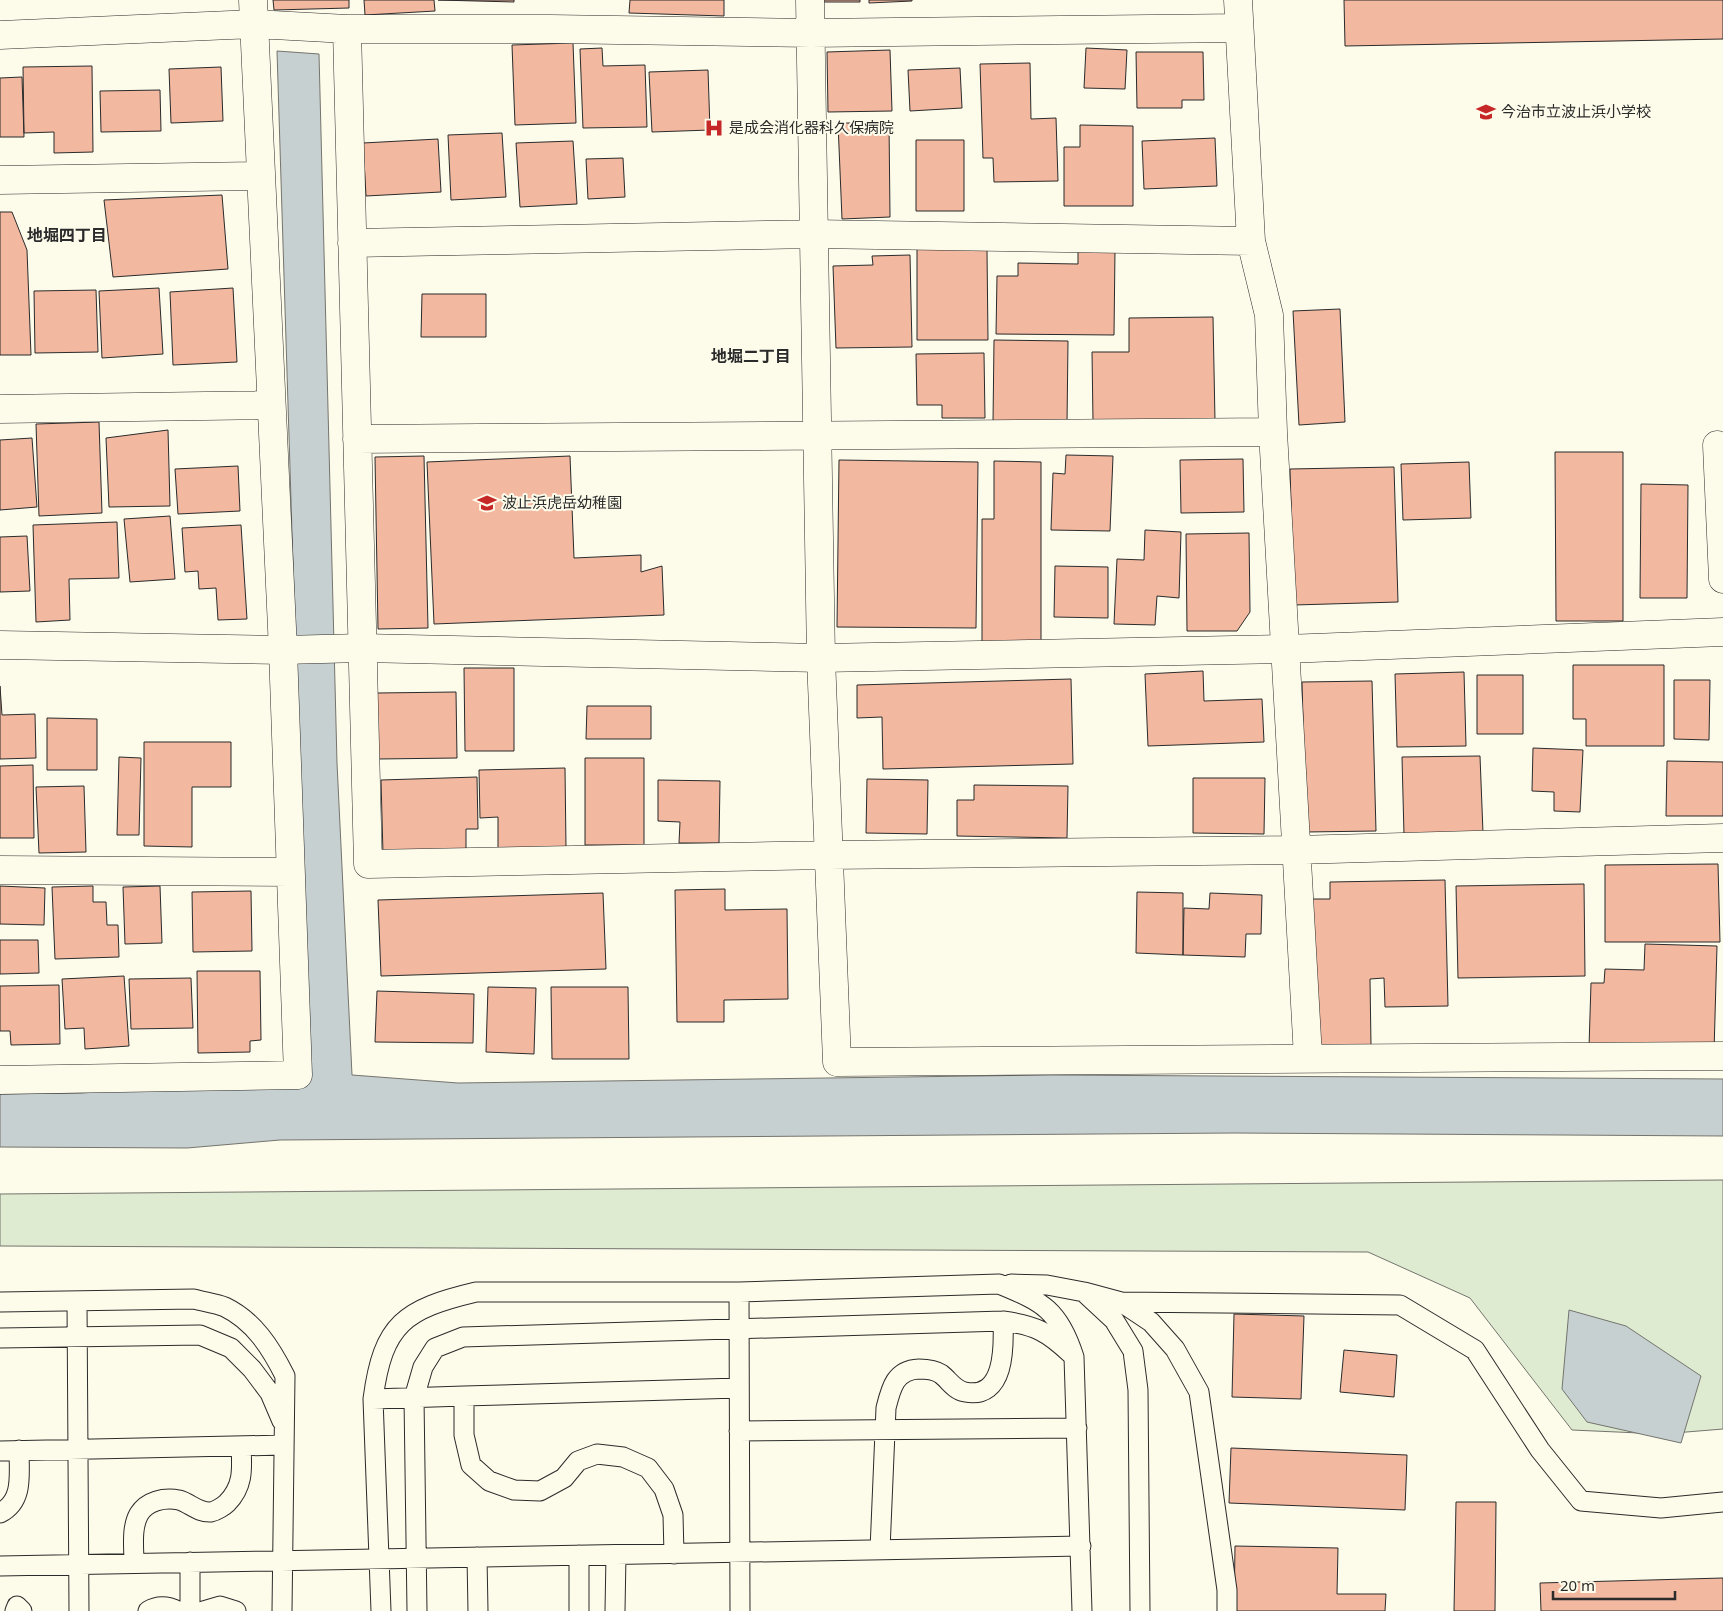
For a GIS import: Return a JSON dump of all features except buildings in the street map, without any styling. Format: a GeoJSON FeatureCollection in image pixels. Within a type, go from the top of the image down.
{"type":"FeatureCollection","features":[{"type":"Feature","properties":{"kind":"street"},"geometry":{"type":"LineString","coordinates":[[810,0],[821,658],[837,1062],[1308,1057],[1723,1056]]}},
{"type":"Feature","properties":{"kind":"street"},"geometry":{"type":"LineString","coordinates":[[1238,0],[1238,28],[1251,241],[1269,315],[1273,432],[1308,1057]]}},
{"type":"Feature","properties":{"kind":"street"},"geometry":{"type":"LineString","coordinates":[[0,35],[253,12],[347,29],[551,29],[811,34],[1238,28]]}},
{"type":"Feature","properties":{"kind":"street"},"geometry":{"type":"LineString","coordinates":[[0,1080],[298,1075],[283,650],[253,12]]}},
{"type":"Feature","properties":{"kind":"street"},"geometry":{"type":"LineString","coordinates":[[347,29],[368,864],[829,855],[1296,850],[1723,838]]}},
{"type":"Feature","properties":{"kind":"street"},"geometry":{"type":"LineString","coordinates":[[0,180],[260,176]]}},
{"type":"Feature","properties":{"kind":"street"},"geometry":{"type":"LineString","coordinates":[[352,242],[814,234],[1251,241]]}},
{"type":"Feature","properties":{"kind":"street"},"geometry":{"type":"LineString","coordinates":[[0,409],[271,405]]}},
{"type":"Feature","properties":{"kind":"street"},"geometry":{"type":"LineString","coordinates":[[357,439],[1273,432]]}},
{"type":"Feature","properties":{"kind":"street"},"geometry":{"type":"LineString","coordinates":[[1717,444],[1723,579]]}},
{"type":"Feature","properties":{"kind":"street"},"geometry":{"type":"LineString","coordinates":[[0,645],[283,650],[362,648],[821,658],[1286,649],[1723,632]]}},
{"type":"Feature","properties":{"kind":"street"},"geometry":{"type":"LineString","coordinates":[[0,870],[290,872]]}},
{"type":"Feature","properties":{"kind":"lane"},"geometry":{"type":"LineString","coordinates":[[999,1284],[1032,1298],[1052,1313],[1066,1334],[1074,1357],[1082,1611]]}},
{"type":"Feature","properties":{"kind":"lane"},"geometry":{"type":"LineString","coordinates":[[381,1611],[373,1399],[377,1374],[387,1342],[408,1315],[442,1300],[476,1292],[739,1292],[999,1284],[1047,1285],[1121,1302],[1400,1305],[1475,1350],[1540,1450],[1581,1501],[1661,1508],[1723,1502]]}},
{"type":"Feature","properties":{"kind":"lane"},"geometry":{"type":"LineString","coordinates":[[739,1292],[740,1611]]}},
{"type":"Feature","properties":{"kind":"lane"},"geometry":{"type":"LineString","coordinates":[[1084,1292],[1114,1320],[1133,1351],[1138,1390],[1140,1611]]}},
{"type":"Feature","properties":{"kind":"lane"},"geometry":{"type":"LineString","coordinates":[[0,1302],[194,1300],[225,1307],[252,1326],[270,1346],[285,1376],[282,1611]]}},
{"type":"Feature","properties":{"kind":"lane"},"geometry":{"type":"LineString","coordinates":[[76,1301],[79,1611]]}},
{"type":"Feature","properties":{"kind":"lane"},"geometry":{"type":"LineString","coordinates":[[1121,1302],[1151,1322],[1175,1349],[1199,1392],[1227,1590],[1227,1611]]}},
{"type":"Feature","properties":{"kind":"lane"},"geometry":{"type":"LineString","coordinates":[[417,1611],[418,1558],[414,1398],[423,1367],[435,1348],[464,1337],[1003,1321],[1027,1324],[1050,1335],[1074,1357]]}},
{"type":"Feature","properties":{"kind":"lane"},"geometry":{"type":"LineString","coordinates":[[880,1550],[886,1408],[890,1391],[899,1374],[909,1369],[925,1369],[940,1373],[951,1385],[964,1392],[983,1392],[994,1384],[1004,1352],[1003,1321]]}},
{"type":"Feature","properties":{"kind":"lane"},"geometry":{"type":"LineString","coordinates":[[0,1338],[200,1335],[232,1348],[252,1369],[270,1393],[284,1425]]}},
{"type":"Feature","properties":{"kind":"lane"},"geometry":{"type":"LineString","coordinates":[[373,1399],[739,1388]]}},
{"type":"Feature","properties":{"kind":"lane"},"geometry":{"type":"LineString","coordinates":[[464,1396],[464,1435],[471,1465],[489,1481],[514,1490],[540,1491],[564,1478],[578,1461],[597,1454],[623,1457],[648,1468],[664,1489],[673,1515],[674,1554]]}},
{"type":"Feature","properties":{"kind":"lane"},"geometry":{"type":"LineString","coordinates":[[740,1431],[1077,1428]]}},
{"type":"Feature","properties":{"kind":"lane"},"geometry":{"type":"LineString","coordinates":[[0,1451],[284,1445]]}},
{"type":"Feature","properties":{"kind":"lane"},"geometry":{"type":"LineString","coordinates":[[134,1564],[134,1530],[138,1515],[149,1503],[166,1499],[180,1501],[194,1509],[212,1512],[225,1506],[236,1494],[242,1475],[241,1446]]}},
{"type":"Feature","properties":{"kind":"lane"},"geometry":{"type":"LineString","coordinates":[[0,1513],[9,1508],[19,1491],[19,1450]]}},
{"type":"Feature","properties":{"kind":"lane"},"geometry":{"type":"LineString","coordinates":[[0,1566],[1081,1546]]}},
{"type":"Feature","properties":{"kind":"lane"},"geometry":{"type":"LineString","coordinates":[[615,1611],[616,1555]]}},
{"type":"Feature","properties":{"kind":"lane"},"geometry":{"type":"LineString","coordinates":[[579,1556],[579,1611]]}},
{"type":"Feature","properties":{"kind":"lane"},"geometry":{"type":"LineString","coordinates":[[478,1557],[478,1611]]}},
{"type":"Feature","properties":{"kind":"lane"},"geometry":{"type":"LineString","coordinates":[[190,1562],[190,1611]]}},
{"type":"Feature","properties":{"kind":"lane"},"geometry":{"type":"LineString","coordinates":[[15,1611],[18,1606],[22,1611]]}},
{"type":"Feature","properties":{"kind":"lane"},"geometry":{"type":"LineString","coordinates":[[148,1611],[158,1606],[178,1611]]}},
{"type":"Feature","properties":{"kind":"lane"},"geometry":{"type":"LineString","coordinates":[[203,1611],[220,1606],[236,1611]]}},
{"type":"Feature","properties":{"kind":"green space"},"geometry":{"type":"Polygon","coordinates":[[[1723,1180],[1723,1429],[1662,1434],[1572,1430],[1470,1298],[1368,1252],[0,1246],[0,1194],[1723,1180]]]}},
{"type":"Feature","properties":{"kind":"shaded area"},"geometry":{"type":"Polygon","coordinates":[[[277,51],[319,54],[337,763],[352,1075],[458,1083],[1050,1075],[1723,1079],[1723,1136],[1234,1133],[280,1140],[187,1148],[0,1147],[0,1094],[81,1093],[309,1078],[277,51]]]}},
{"type":"Feature","properties":{"kind":"shaded area"},"geometry":{"type":"Polygon","coordinates":[[[1569,1310],[1626,1326],[1701,1376],[1681,1443],[1587,1422],[1562,1389],[1569,1310]]]}},
{"type":"Feature","properties":{"kind":"place","name":"今治市立波止浜小学校"},"geometry":{"type":"Point","coordinates":[1486,112]}},
{"type":"Feature","properties":{"kind":"place","name":"是成会消化器科久保病院"},"geometry":{"type":"Point","coordinates":[714,128]}},
{"type":"Feature","properties":{"kind":"place","name":"波止浜虎岳幼稚園"},"geometry":{"type":"Point","coordinates":[487,503]}},
{"type":"Feature","properties":{"kind":"district","name":"地堀四丁目"},"geometry":{"type":"Point","coordinates":[67,235]}},
{"type":"Feature","properties":{"kind":"district","name":"地堀二丁目"},"geometry":{"type":"Point","coordinates":[751,356]}}]}
